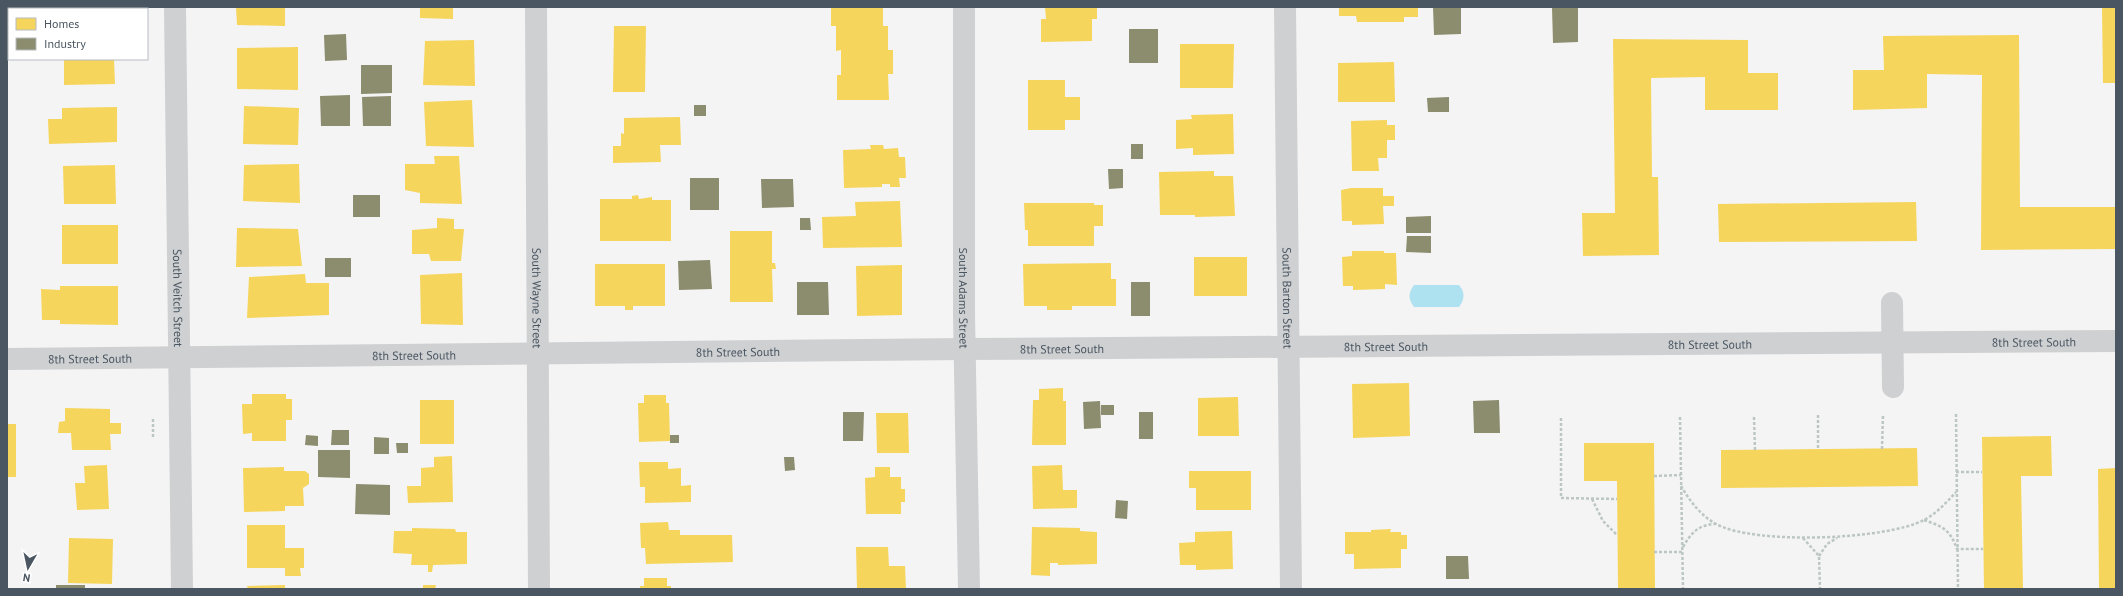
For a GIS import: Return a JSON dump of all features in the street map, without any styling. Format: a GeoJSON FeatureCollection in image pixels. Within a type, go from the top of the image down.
{"type":"FeatureCollection","features":[{"type":"Feature","properties":{"kind":"street","name":"South Veitch Street"},"geometry":{"type":"LineString","coordinates":[[175,7],[182,589]]}},
{"type":"Feature","properties":{"kind":"street","name":"South Wayne Street"},"geometry":{"type":"LineString","coordinates":[[536,7],[538,589]]}},
{"type":"Feature","properties":{"kind":"street","name":"South Adams Street"},"geometry":{"type":"LineString","coordinates":[[964,7],[965,349],[968,589]]}},
{"type":"Feature","properties":{"kind":"street","name":"South Barton Street"},"geometry":{"type":"LineString","coordinates":[[1285,7],[1291,589]]}},
{"type":"Feature","properties":{"kind":"street"},"geometry":{"type":"LineString","coordinates":[[1892,302],[1893,387]]}},
{"type":"Feature","properties":{"kind":"street","name":"8th Street South"},"geometry":{"type":"LineString","coordinates":[[7,359],[179,359],[965,349],[1892,344],[2116,341]]}},
{"type":"Feature","properties":{"kind":"path"},"geometry":{"type":"LineString","coordinates":[[153,443],[154,414]]}},
{"type":"Feature","properties":{"kind":"path"},"geometry":{"type":"LineString","coordinates":[[1956,414],[1958,589]]}},
{"type":"Feature","properties":{"kind":"path"},"geometry":{"type":"LineString","coordinates":[[1818,415],[1818,450]]}},
{"type":"Feature","properties":{"kind":"path"},"geometry":{"type":"LineString","coordinates":[[1882,449],[1883,415]]}},
{"type":"Feature","properties":{"kind":"path"},"geometry":{"type":"LineString","coordinates":[[1680,417],[1683,589]]}},
{"type":"Feature","properties":{"kind":"path"},"geometry":{"type":"LineString","coordinates":[[1754,417],[1755,450]]}},
{"type":"Feature","properties":{"kind":"path"},"geometry":{"type":"LineString","coordinates":[[1561,418],[1561,498],[1617,499]]}},
{"type":"Feature","properties":{"kind":"path"},"geometry":{"type":"LineString","coordinates":[[1956,472],[1982,472]]}},
{"type":"Feature","properties":{"kind":"path"},"geometry":{"type":"LineString","coordinates":[[1654,476],[1681,475]]}},
{"type":"Feature","properties":{"kind":"path"},"geometry":{"type":"LineString","coordinates":[[1681,486],[1691,502],[1716,524]]}},
{"type":"Feature","properties":{"kind":"path"},"geometry":{"type":"LineString","coordinates":[[1682,548],[1692,532],[1707,524],[1716,524],[1755,535],[1802,538],[1837,537],[1886,530],[1924,520],[1956,492]]}},
{"type":"Feature","properties":{"kind":"path"},"geometry":{"type":"LineString","coordinates":[[1592,499],[1600,517],[1617,535]]}},
{"type":"Feature","properties":{"kind":"path"},"geometry":{"type":"LineString","coordinates":[[1924,520],[1946,530],[1952,537],[1957,549]]}},
{"type":"Feature","properties":{"kind":"path"},"geometry":{"type":"LineString","coordinates":[[1820,589],[1819,556],[1827,544],[1837,537]]}},
{"type":"Feature","properties":{"kind":"path"},"geometry":{"type":"LineString","coordinates":[[1802,538],[1819,556]]}},
{"type":"Feature","properties":{"kind":"path"},"geometry":{"type":"LineString","coordinates":[[1957,549],[1984,548]]}},
{"type":"Feature","properties":{"kind":"path"},"geometry":{"type":"LineString","coordinates":[[1654,552],[1682,552]]}},
{"type":"Feature","properties":{"kind":"water"},"geometry":{"type":"Polygon","coordinates":[[[1414,285],[1459,285],[1464,296],[1459,307],[1414,307],[1410,296],[1414,285]]]}},
{"type":"Feature","properties":{"kind":"building: Homes"},"geometry":{"type":"Polygon","coordinates":[[[60,7],[116,7],[116,8],[60,7]]]}},
{"type":"Feature","properties":{"kind":"building: Homes"},"geometry":{"type":"Polygon","coordinates":[[[236,7],[285,7],[285,26],[237,25],[236,7]]]}},
{"type":"Feature","properties":{"kind":"building: Homes"},"geometry":{"type":"Polygon","coordinates":[[[420,7],[453,7],[453,19],[420,18],[420,7]]]}},
{"type":"Feature","properties":{"kind":"building: Homes"},"geometry":{"type":"Polygon","coordinates":[[[831,7],[883,7],[883,26],[888,26],[888,50],[893,50],[893,74],[888,74],[889,100],[837,100],[837,75],[841,75],[841,50],[836,51],[836,26],[831,26],[831,7]]]}},
{"type":"Feature","properties":{"kind":"building: Homes"},"geometry":{"type":"Polygon","coordinates":[[[1045,7],[1097,7],[1097,19],[1092,19],[1092,41],[1041,42],[1041,19],[1046,19],[1045,7]]]}},
{"type":"Feature","properties":{"kind":"building: Homes"},"geometry":{"type":"Polygon","coordinates":[[[1339,7],[1418,7],[1418,17],[1404,17],[1404,22],[1357,22],[1356,16],[1339,16],[1339,7]]]}},
{"type":"Feature","properties":{"kind":"building: Homes"},"geometry":{"type":"Polygon","coordinates":[[[2102,7],[2116,7],[2116,83],[2103,83],[2102,7]]]}},
{"type":"Feature","properties":{"kind":"building: Homes"},"geometry":{"type":"Polygon","coordinates":[[[614,26],[646,26],[645,92],[613,92],[614,26]]]}},
{"type":"Feature","properties":{"kind":"building: Homes"},"geometry":{"type":"Polygon","coordinates":[[[2019,35],[2020,207],[2116,207],[2116,249],[1981,250],[1982,75],[1927,74],[1927,108],[1853,110],[1853,70],[1884,70],[1883,36],[2019,35]]]}},
{"type":"Feature","properties":{"kind":"building: Homes"},"geometry":{"type":"Polygon","coordinates":[[[1613,39],[1748,40],[1748,73],[1778,73],[1778,110],[1705,110],[1705,77],[1651,78],[1652,177],[1658,177],[1659,255],[1583,256],[1582,213],[1615,213],[1613,39]]]}},
{"type":"Feature","properties":{"kind":"building: Homes"},"geometry":{"type":"Polygon","coordinates":[[[474,40],[475,86],[423,85],[425,41],[474,40]]]}},
{"type":"Feature","properties":{"kind":"building: Homes"},"geometry":{"type":"Polygon","coordinates":[[[1180,44],[1234,44],[1233,88],[1180,88],[1180,44]]]}},
{"type":"Feature","properties":{"kind":"building: Homes"},"geometry":{"type":"Polygon","coordinates":[[[298,47],[298,90],[237,89],[237,48],[298,47]]]}},
{"type":"Feature","properties":{"kind":"building: Homes"},"geometry":{"type":"Polygon","coordinates":[[[64,60],[114,60],[115,84],[64,85],[64,60]]]}},
{"type":"Feature","properties":{"kind":"building: Homes"},"geometry":{"type":"Polygon","coordinates":[[[1394,62],[1395,102],[1338,102],[1338,63],[1394,62]]]}},
{"type":"Feature","properties":{"kind":"building: Homes"},"geometry":{"type":"Polygon","coordinates":[[[1028,80],[1065,80],[1065,97],[1080,97],[1080,120],[1065,120],[1065,130],[1028,130],[1028,80]]]}},
{"type":"Feature","properties":{"kind":"building: Homes"},"geometry":{"type":"Polygon","coordinates":[[[472,100],[474,147],[426,146],[424,102],[472,100]]]}},
{"type":"Feature","properties":{"kind":"building: Homes"},"geometry":{"type":"Polygon","coordinates":[[[244,106],[299,108],[298,145],[243,144],[244,106]]]}},
{"type":"Feature","properties":{"kind":"building: Homes"},"geometry":{"type":"Polygon","coordinates":[[[117,107],[117,142],[49,144],[48,119],[62,119],[62,108],[117,107]]]}},
{"type":"Feature","properties":{"kind":"building: Homes"},"geometry":{"type":"Polygon","coordinates":[[[1233,114],[1234,154],[1193,155],[1193,148],[1176,149],[1176,120],[1192,119],[1191,115],[1233,114]]]}},
{"type":"Feature","properties":{"kind":"building: Homes"},"geometry":{"type":"Polygon","coordinates":[[[680,117],[681,145],[660,145],[661,162],[613,163],[613,146],[621,146],[621,133],[624,134],[624,118],[680,117]]]}},
{"type":"Feature","properties":{"kind":"building: Homes"},"geometry":{"type":"Polygon","coordinates":[[[1387,120],[1387,125],[1395,125],[1395,140],[1387,140],[1387,158],[1378,158],[1379,171],[1352,171],[1351,121],[1387,120]]]}},
{"type":"Feature","properties":{"kind":"building: Homes"},"geometry":{"type":"Polygon","coordinates":[[[870,145],[883,145],[884,149],[898,148],[899,157],[905,157],[906,178],[899,178],[900,187],[890,187],[890,184],[882,184],[882,187],[844,188],[843,150],[871,149],[870,145]]]}},
{"type":"Feature","properties":{"kind":"building: Homes"},"geometry":{"type":"Polygon","coordinates":[[[434,156],[459,156],[462,204],[420,203],[420,193],[405,190],[405,164],[435,164],[434,156]]]}},
{"type":"Feature","properties":{"kind":"building: Homes"},"geometry":{"type":"Polygon","coordinates":[[[299,164],[300,203],[243,201],[244,165],[299,164]]]}},
{"type":"Feature","properties":{"kind":"building: Homes"},"geometry":{"type":"Polygon","coordinates":[[[115,165],[116,204],[64,204],[63,166],[115,165]]]}},
{"type":"Feature","properties":{"kind":"building: Homes"},"geometry":{"type":"Polygon","coordinates":[[[1214,171],[1214,176],[1233,176],[1235,216],[1195,217],[1195,215],[1160,215],[1159,172],[1214,171]]]}},
{"type":"Feature","properties":{"kind":"building: Homes"},"geometry":{"type":"Polygon","coordinates":[[[1351,188],[1383,188],[1383,196],[1394,196],[1394,206],[1383,206],[1384,224],[1352,225],[1352,221],[1342,221],[1341,190],[1351,188]]]}},
{"type":"Feature","properties":{"kind":"building: Homes"},"geometry":{"type":"Polygon","coordinates":[[[638,195],[639,199],[652,197],[652,200],[671,200],[671,241],[600,241],[600,199],[632,199],[632,196],[638,195]]]}},
{"type":"Feature","properties":{"kind":"building: Homes"},"geometry":{"type":"Polygon","coordinates":[[[900,201],[902,247],[823,248],[822,217],[856,216],[855,202],[900,201]]]}},
{"type":"Feature","properties":{"kind":"building: Homes"},"geometry":{"type":"Polygon","coordinates":[[[1916,202],[1917,241],[1719,242],[1718,204],[1916,202]]]}},
{"type":"Feature","properties":{"kind":"building: Homes"},"geometry":{"type":"Polygon","coordinates":[[[1024,203],[1094,203],[1094,205],[1103,205],[1103,226],[1094,226],[1094,246],[1028,246],[1028,230],[1025,230],[1024,203]]]}},
{"type":"Feature","properties":{"kind":"building: Homes"},"geometry":{"type":"Polygon","coordinates":[[[437,218],[454,219],[454,229],[464,229],[461,261],[431,261],[429,254],[412,254],[412,230],[437,228],[437,218]]]}},
{"type":"Feature","properties":{"kind":"building: Homes"},"geometry":{"type":"Polygon","coordinates":[[[62,225],[118,225],[118,264],[62,264],[62,225]]]}},
{"type":"Feature","properties":{"kind":"building: Homes"},"geometry":{"type":"Polygon","coordinates":[[[237,228],[298,229],[302,266],[236,267],[237,228]]]}},
{"type":"Feature","properties":{"kind":"building: Homes"},"geometry":{"type":"Polygon","coordinates":[[[730,231],[772,231],[772,263],[775,263],[776,269],[772,269],[773,302],[730,302],[730,231]]]}},
{"type":"Feature","properties":{"kind":"building: Homes"},"geometry":{"type":"Polygon","coordinates":[[[1352,251],[1384,251],[1384,253],[1396,253],[1397,285],[1385,284],[1385,289],[1353,290],[1353,286],[1343,286],[1342,257],[1352,256],[1352,251]]]}},
{"type":"Feature","properties":{"kind":"building: Homes"},"geometry":{"type":"Polygon","coordinates":[[[1194,257],[1247,257],[1247,296],[1194,296],[1194,257]]]}},
{"type":"Feature","properties":{"kind":"building: Homes"},"geometry":{"type":"Polygon","coordinates":[[[1111,263],[1111,279],[1116,279],[1116,306],[1072,306],[1072,310],[1047,310],[1047,306],[1024,306],[1023,264],[1111,263]]]}},
{"type":"Feature","properties":{"kind":"building: Homes"},"geometry":{"type":"Polygon","coordinates":[[[595,264],[665,264],[665,306],[633,306],[633,310],[625,310],[625,306],[595,306],[595,264]]]}},
{"type":"Feature","properties":{"kind":"building: Homes"},"geometry":{"type":"Polygon","coordinates":[[[902,265],[902,315],[857,316],[856,266],[902,265]]]}},
{"type":"Feature","properties":{"kind":"building: Homes"},"geometry":{"type":"Polygon","coordinates":[[[462,273],[463,325],[421,324],[420,275],[462,273]]]}},
{"type":"Feature","properties":{"kind":"building: Homes"},"geometry":{"type":"Polygon","coordinates":[[[305,274],[306,283],[329,283],[329,315],[247,318],[249,277],[305,274]]]}},
{"type":"Feature","properties":{"kind":"building: Homes"},"geometry":{"type":"Polygon","coordinates":[[[60,286],[118,286],[118,325],[60,324],[60,320],[42,320],[41,289],[60,290],[60,286]]]}},
{"type":"Feature","properties":{"kind":"building: Homes"},"geometry":{"type":"Polygon","coordinates":[[[1409,383],[1410,436],[1353,438],[1352,384],[1409,383]]]}},
{"type":"Feature","properties":{"kind":"building: Homes"},"geometry":{"type":"Polygon","coordinates":[[[1063,388],[1063,401],[1066,401],[1066,445],[1032,445],[1033,400],[1039,400],[1039,389],[1063,388]]]}},
{"type":"Feature","properties":{"kind":"building: Homes"},"geometry":{"type":"Polygon","coordinates":[[[252,394],[286,394],[286,399],[292,399],[292,420],[286,420],[286,441],[252,441],[252,433],[243,434],[242,404],[252,404],[252,394]]]}},
{"type":"Feature","properties":{"kind":"building: Homes"},"geometry":{"type":"Polygon","coordinates":[[[644,395],[666,395],[666,403],[669,403],[670,441],[639,442],[638,403],[644,403],[644,395]]]}},
{"type":"Feature","properties":{"kind":"building: Homes"},"geometry":{"type":"Polygon","coordinates":[[[1238,397],[1239,436],[1198,436],[1198,398],[1238,397]]]}},
{"type":"Feature","properties":{"kind":"building: Homes"},"geometry":{"type":"Polygon","coordinates":[[[420,400],[454,400],[454,444],[420,444],[420,400]]]}},
{"type":"Feature","properties":{"kind":"building: Homes"},"geometry":{"type":"Polygon","coordinates":[[[65,408],[110,409],[110,423],[121,423],[121,434],[110,434],[111,450],[72,450],[71,433],[58,433],[59,422],[65,421],[65,408]]]}},
{"type":"Feature","properties":{"kind":"building: Homes"},"geometry":{"type":"Polygon","coordinates":[[[876,413],[908,413],[909,453],[877,453],[876,413]]]}},
{"type":"Feature","properties":{"kind":"building: Homes"},"geometry":{"type":"Polygon","coordinates":[[[7,424],[16,424],[16,477],[7,477],[7,424]]]}},
{"type":"Feature","properties":{"kind":"building: Homes"},"geometry":{"type":"Polygon","coordinates":[[[2051,436],[2052,476],[2021,476],[2023,589],[1984,589],[1982,437],[2051,436]]]}},
{"type":"Feature","properties":{"kind":"building: Homes"},"geometry":{"type":"Polygon","coordinates":[[[1584,443],[1654,443],[1655,589],[1618,589],[1617,481],[1584,481],[1584,443]]]}},
{"type":"Feature","properties":{"kind":"building: Homes"},"geometry":{"type":"Polygon","coordinates":[[[1917,448],[1918,486],[1721,488],[1721,450],[1917,448]]]}},
{"type":"Feature","properties":{"kind":"building: Homes"},"geometry":{"type":"Polygon","coordinates":[[[452,456],[453,502],[408,503],[407,486],[421,486],[421,468],[434,467],[434,457],[452,456]]]}},
{"type":"Feature","properties":{"kind":"building: Homes"},"geometry":{"type":"Polygon","coordinates":[[[639,462],[668,462],[668,469],[681,468],[681,486],[691,485],[691,502],[645,503],[645,487],[640,487],[639,462]]]}},
{"type":"Feature","properties":{"kind":"building: Homes"},"geometry":{"type":"Polygon","coordinates":[[[107,465],[109,509],[77,510],[75,483],[85,483],[84,466],[107,465]]]}},
{"type":"Feature","properties":{"kind":"building: Homes"},"geometry":{"type":"Polygon","coordinates":[[[1062,465],[1063,490],[1077,490],[1077,508],[1033,509],[1032,466],[1062,465]]]}},
{"type":"Feature","properties":{"kind":"building: Homes"},"geometry":{"type":"Polygon","coordinates":[[[284,467],[284,471],[305,471],[309,474],[309,484],[303,488],[304,506],[285,506],[285,511],[244,512],[243,468],[284,467]]]}},
{"type":"Feature","properties":{"kind":"building: Homes"},"geometry":{"type":"Polygon","coordinates":[[[875,467],[890,467],[890,477],[901,477],[901,489],[905,489],[905,502],[901,502],[901,514],[866,514],[865,478],[875,477],[875,467]]]}},
{"type":"Feature","properties":{"kind":"building: Homes"},"geometry":{"type":"Polygon","coordinates":[[[2116,468],[2116,589],[2099,589],[2098,469],[2116,468]]]}},
{"type":"Feature","properties":{"kind":"building: Homes"},"geometry":{"type":"Polygon","coordinates":[[[1189,471],[1251,471],[1251,510],[1196,510],[1196,488],[1189,488],[1189,471]]]}},
{"type":"Feature","properties":{"kind":"building: Homes"},"geometry":{"type":"Polygon","coordinates":[[[668,522],[669,530],[680,530],[680,535],[732,535],[733,562],[646,564],[645,548],[641,548],[640,523],[668,522]]]}},
{"type":"Feature","properties":{"kind":"building: Homes"},"geometry":{"type":"Polygon","coordinates":[[[247,525],[285,525],[285,548],[304,548],[304,568],[300,568],[301,576],[285,576],[285,568],[247,568],[247,525]]]}},
{"type":"Feature","properties":{"kind":"building: Homes"},"geometry":{"type":"Polygon","coordinates":[[[1032,527],[1080,528],[1080,531],[1097,532],[1097,564],[1058,565],[1058,563],[1050,563],[1050,576],[1031,575],[1032,527]]]}},
{"type":"Feature","properties":{"kind":"building: Homes"},"geometry":{"type":"Polygon","coordinates":[[[412,528],[455,529],[456,532],[467,532],[467,564],[433,565],[432,572],[428,572],[428,565],[411,565],[412,554],[393,553],[394,531],[412,531],[412,528]]]}},
{"type":"Feature","properties":{"kind":"building: Homes"},"geometry":{"type":"Polygon","coordinates":[[[1391,529],[1390,532],[1401,532],[1401,535],[1407,535],[1407,549],[1401,549],[1401,568],[1354,569],[1354,554],[1345,554],[1345,532],[1371,532],[1371,530],[1391,529]]]}},
{"type":"Feature","properties":{"kind":"building: Homes"},"geometry":{"type":"Polygon","coordinates":[[[1232,531],[1233,569],[1196,570],[1196,565],[1180,565],[1179,543],[1195,542],[1195,532],[1232,531]]]}},
{"type":"Feature","properties":{"kind":"building: Homes"},"geometry":{"type":"Polygon","coordinates":[[[69,538],[113,539],[112,584],[68,583],[69,538]]]}},
{"type":"Feature","properties":{"kind":"building: Homes"},"geometry":{"type":"Polygon","coordinates":[[[856,547],[888,547],[889,566],[905,566],[906,589],[857,589],[856,547]]]}},
{"type":"Feature","properties":{"kind":"building: Homes"},"geometry":{"type":"Polygon","coordinates":[[[644,578],[667,578],[667,586],[671,586],[671,589],[640,589],[640,586],[644,586],[644,578]]]}},
{"type":"Feature","properties":{"kind":"building: Homes"},"geometry":{"type":"Polygon","coordinates":[[[285,585],[285,589],[248,589],[247,586],[285,585]]]}},
{"type":"Feature","properties":{"kind":"building: Homes"},"geometry":{"type":"Polygon","coordinates":[[[423,585],[436,585],[435,589],[423,589],[423,585]]]}},
{"type":"Feature","properties":{"kind":"building: Industry"},"geometry":{"type":"Polygon","coordinates":[[[1433,7],[1461,7],[1461,34],[1434,35],[1433,7]]]}},
{"type":"Feature","properties":{"kind":"building: Industry"},"geometry":{"type":"Polygon","coordinates":[[[1552,7],[1578,7],[1578,42],[1553,43],[1552,7]]]}},
{"type":"Feature","properties":{"kind":"building: Industry"},"geometry":{"type":"Polygon","coordinates":[[[7,8],[8,8],[8,37],[7,8]]]}},
{"type":"Feature","properties":{"kind":"building: Industry"},"geometry":{"type":"Polygon","coordinates":[[[1129,29],[1158,29],[1158,63],[1129,63],[1129,29]]]}},
{"type":"Feature","properties":{"kind":"building: Industry"},"geometry":{"type":"Polygon","coordinates":[[[346,34],[347,60],[325,61],[324,35],[346,34]]]}},
{"type":"Feature","properties":{"kind":"building: Industry"},"geometry":{"type":"Polygon","coordinates":[[[361,65],[392,65],[392,93],[361,94],[361,65]]]}},
{"type":"Feature","properties":{"kind":"building: Industry"},"geometry":{"type":"Polygon","coordinates":[[[350,95],[350,126],[321,126],[320,96],[350,95]]]}},
{"type":"Feature","properties":{"kind":"building: Industry"},"geometry":{"type":"Polygon","coordinates":[[[391,96],[391,126],[363,126],[362,97],[391,96]]]}},
{"type":"Feature","properties":{"kind":"building: Industry"},"geometry":{"type":"Polygon","coordinates":[[[1449,97],[1449,112],[1428,112],[1427,98],[1449,97]]]}},
{"type":"Feature","properties":{"kind":"building: Industry"},"geometry":{"type":"Polygon","coordinates":[[[694,105],[706,105],[706,116],[694,116],[694,105]]]}},
{"type":"Feature","properties":{"kind":"building: Industry"},"geometry":{"type":"Polygon","coordinates":[[[1131,144],[1143,144],[1143,159],[1131,159],[1131,144]]]}},
{"type":"Feature","properties":{"kind":"building: Industry"},"geometry":{"type":"Polygon","coordinates":[[[1108,169],[1123,169],[1123,188],[1109,189],[1108,169]]]}},
{"type":"Feature","properties":{"kind":"building: Industry"},"geometry":{"type":"Polygon","coordinates":[[[690,178],[719,178],[719,210],[690,210],[690,178]]]}},
{"type":"Feature","properties":{"kind":"building: Industry"},"geometry":{"type":"Polygon","coordinates":[[[761,179],[793,179],[794,207],[762,208],[761,179]]]}},
{"type":"Feature","properties":{"kind":"building: Industry"},"geometry":{"type":"Polygon","coordinates":[[[353,195],[380,195],[380,217],[353,217],[353,195]]]}},
{"type":"Feature","properties":{"kind":"building: Industry"},"geometry":{"type":"Polygon","coordinates":[[[1431,216],[1431,233],[1406,233],[1406,217],[1431,216]]]}},
{"type":"Feature","properties":{"kind":"building: Industry"},"geometry":{"type":"Polygon","coordinates":[[[800,218],[810,218],[811,230],[800,230],[800,218]]]}},
{"type":"Feature","properties":{"kind":"building: Industry"},"geometry":{"type":"Polygon","coordinates":[[[1407,236],[1431,236],[1431,253],[1406,252],[1407,236]]]}},
{"type":"Feature","properties":{"kind":"building: Industry"},"geometry":{"type":"Polygon","coordinates":[[[325,258],[351,258],[351,277],[325,277],[325,258]]]}},
{"type":"Feature","properties":{"kind":"building: Industry"},"geometry":{"type":"Polygon","coordinates":[[[710,260],[712,289],[679,290],[678,261],[710,260]]]}},
{"type":"Feature","properties":{"kind":"building: Industry"},"geometry":{"type":"Polygon","coordinates":[[[797,282],[828,282],[829,315],[797,315],[797,282]]]}},
{"type":"Feature","properties":{"kind":"building: Industry"},"geometry":{"type":"Polygon","coordinates":[[[1131,282],[1150,282],[1150,316],[1131,316],[1131,282]]]}},
{"type":"Feature","properties":{"kind":"building: Industry"},"geometry":{"type":"Polygon","coordinates":[[[1499,400],[1500,433],[1474,433],[1473,401],[1499,400]]]}},
{"type":"Feature","properties":{"kind":"building: Industry"},"geometry":{"type":"Polygon","coordinates":[[[1100,401],[1101,428],[1084,429],[1083,402],[1100,401]]]}},
{"type":"Feature","properties":{"kind":"building: Industry"},"geometry":{"type":"Polygon","coordinates":[[[1101,405],[1114,405],[1114,415],[1101,415],[1101,405]]]}},
{"type":"Feature","properties":{"kind":"building: Industry"},"geometry":{"type":"Polygon","coordinates":[[[843,412],[864,412],[863,441],[843,441],[843,412]]]}},
{"type":"Feature","properties":{"kind":"building: Industry"},"geometry":{"type":"Polygon","coordinates":[[[1139,412],[1153,412],[1153,439],[1139,439],[1139,412]]]}},
{"type":"Feature","properties":{"kind":"building: Industry"},"geometry":{"type":"Polygon","coordinates":[[[332,430],[349,430],[349,445],[331,445],[332,430]]]}},
{"type":"Feature","properties":{"kind":"building: Industry"},"geometry":{"type":"Polygon","coordinates":[[[306,435],[318,436],[318,446],[305,445],[306,435]]]}},
{"type":"Feature","properties":{"kind":"building: Industry"},"geometry":{"type":"Polygon","coordinates":[[[670,435],[679,435],[679,443],[670,443],[670,435]]]}},
{"type":"Feature","properties":{"kind":"building: Industry"},"geometry":{"type":"Polygon","coordinates":[[[374,437],[389,438],[389,454],[374,454],[374,437]]]}},
{"type":"Feature","properties":{"kind":"building: Industry"},"geometry":{"type":"Polygon","coordinates":[[[396,443],[408,443],[408,453],[397,453],[396,443]]]}},
{"type":"Feature","properties":{"kind":"building: Industry"},"geometry":{"type":"Polygon","coordinates":[[[318,450],[350,450],[350,478],[318,477],[318,450]]]}},
{"type":"Feature","properties":{"kind":"building: Industry"},"geometry":{"type":"Polygon","coordinates":[[[784,457],[794,457],[795,470],[785,471],[784,457]]]}},
{"type":"Feature","properties":{"kind":"building: Industry"},"geometry":{"type":"Polygon","coordinates":[[[356,484],[390,485],[390,515],[355,514],[356,484]]]}},
{"type":"Feature","properties":{"kind":"building: Industry"},"geometry":{"type":"Polygon","coordinates":[[[1116,500],[1128,501],[1127,519],[1115,518],[1116,500]]]}},
{"type":"Feature","properties":{"kind":"building: Industry"},"geometry":{"type":"Polygon","coordinates":[[[1446,556],[1468,556],[1469,579],[1446,579],[1446,556]]]}},
{"type":"Feature","properties":{"kind":"building: Industry"},"geometry":{"type":"Polygon","coordinates":[[[56,585],[85,585],[85,589],[56,589],[56,585]]]}}]}
